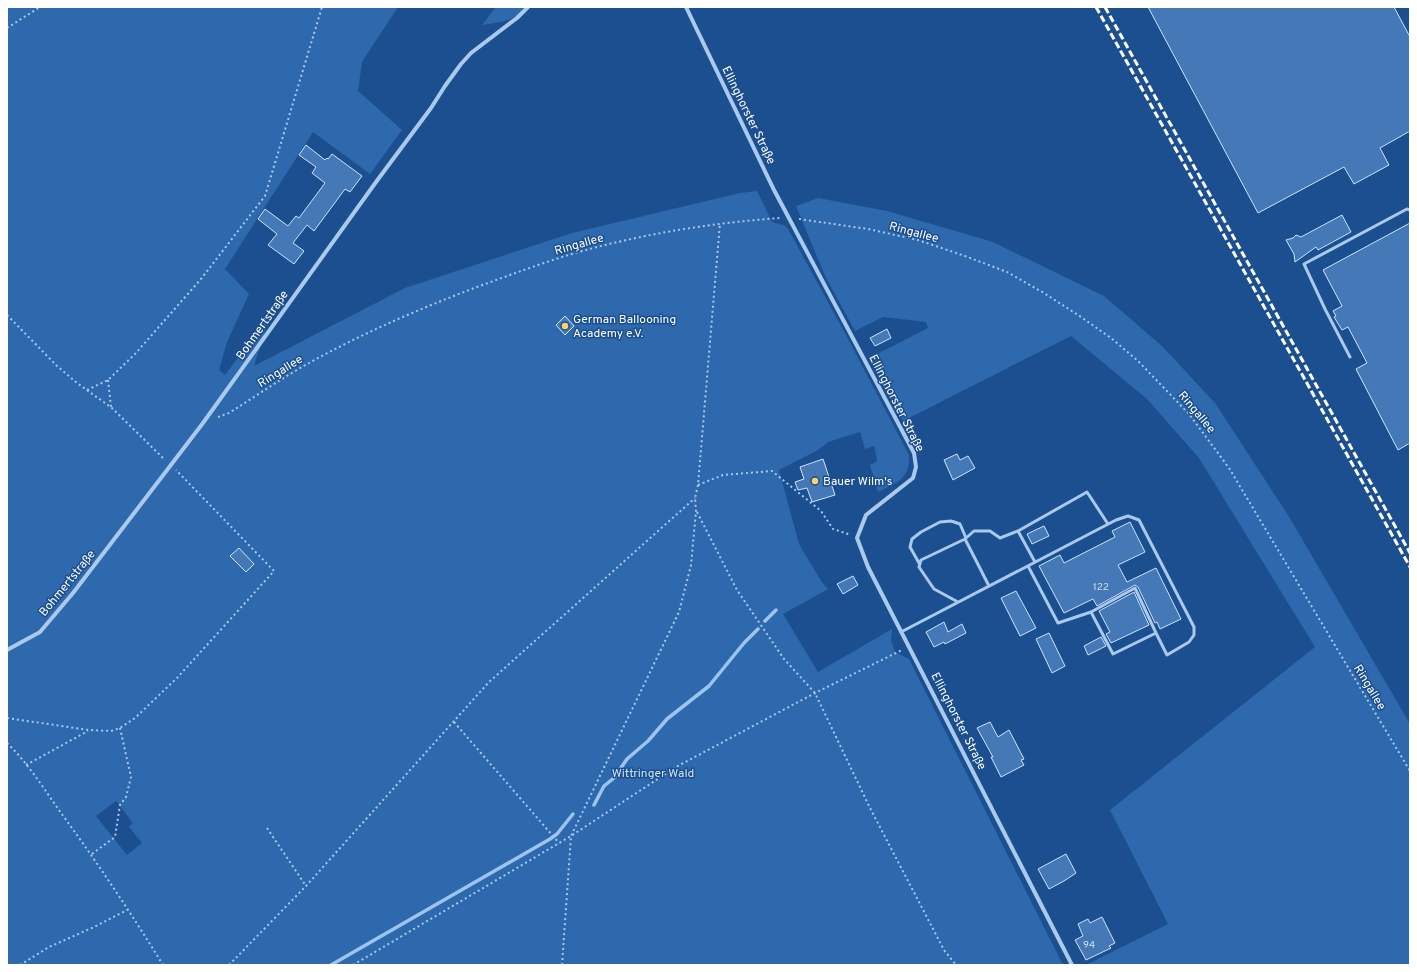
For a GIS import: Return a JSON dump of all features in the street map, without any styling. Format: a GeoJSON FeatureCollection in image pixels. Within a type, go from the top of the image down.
{"type":"FeatureCollection","features":[{"type":"Feature","properties":{"kind":"street","name":"Bohmertstraße"},"geometry":{"type":"LineString","coordinates":[[7,649],[40,632],[73,592],[203,423],[376,182],[432,108],[445,86],[461,64],[471,53],[517,18],[528,7]]}},
{"type":"Feature","properties":{"kind":"street","name":"Ellinghorster Straße"},"geometry":{"type":"LineString","coordinates":[[686,7],[788,218],[914,452],[916,467],[913,478],[866,515],[857,538],[868,567],[1072,965]]}},
{"type":"Feature","properties":{"kind":"lane"},"geometry":{"type":"LineString","coordinates":[[1350,357],[1304,264],[1407,209],[1410,210]]}},
{"type":"Feature","properties":{"kind":"lane"},"geometry":{"type":"LineString","coordinates":[[920,564],[921,560],[965,539],[974,531],[990,531],[1000,538],[1018,531],[1087,492],[1108,524]]}},
{"type":"Feature","properties":{"kind":"lane"},"geometry":{"type":"LineString","coordinates":[[901,632],[1108,524],[1128,516],[1139,520],[1194,626],[1194,635],[1189,642],[1168,655],[1135,588],[1091,612],[1058,623],[1028,566]]}},
{"type":"Feature","properties":{"kind":"lane"},"geometry":{"type":"LineString","coordinates":[[958,602],[934,589],[919,567],[920,564],[910,547],[912,539],[921,532],[940,522],[951,521],[960,524],[965,539],[989,586]]}},
{"type":"Feature","properties":{"kind":"lane"},"geometry":{"type":"LineString","coordinates":[[1018,531],[1035,562]]}},
{"type":"Feature","properties":{"kind":"lane"},"geometry":{"type":"LineString","coordinates":[[1091,612],[1113,654],[1156,633]]}},
{"type":"Feature","properties":{"kind":"path"},"geometry":{"type":"LineString","coordinates":[[7,28],[40,7]]}},
{"type":"Feature","properties":{"kind":"path"},"geometry":{"type":"LineString","coordinates":[[87,390],[108,380],[135,354],[200,279],[265,196],[322,7]]}},
{"type":"Feature","properties":{"kind":"path","name":"Ringallee"},"geometry":{"type":"LineString","coordinates":[[203,423],[230,413],[309,364],[350,342],[429,305],[575,253],[671,230],[720,223],[788,218],[868,229],[918,240],[966,256],[1000,270],[1044,293],[1111,338],[1138,361],[1189,414],[1229,468],[1410,771]]}},
{"type":"Feature","properties":{"kind":"path"},"geometry":{"type":"LineString","coordinates":[[562,965],[571,836],[679,612],[691,565],[696,511],[695,498],[698,484],[720,223]]}},
{"type":"Feature","properties":{"kind":"path"},"geometry":{"type":"LineString","coordinates":[[7,315],[57,366],[112,408],[171,465],[274,571],[177,678],[135,718],[120,728],[106,731],[89,730],[7,718]]}},
{"type":"Feature","properties":{"kind":"path"},"geometry":{"type":"LineString","coordinates":[[108,380],[112,408]]}},
{"type":"Feature","properties":{"kind":"path"},"geometry":{"type":"LineString","coordinates":[[698,484],[723,476],[772,471],[821,511],[833,529],[857,538]]}},
{"type":"Feature","properties":{"kind":"path"},"geometry":{"type":"LineString","coordinates":[[229,965],[306,886],[489,682],[695,498]]}},
{"type":"Feature","properties":{"kind":"path"},"geometry":{"type":"LineString","coordinates":[[696,511],[737,590],[784,659],[815,693],[870,808],[944,950],[956,965]]}},
{"type":"Feature","properties":{"kind":"path"},"geometry":{"type":"LineString","coordinates":[[353,965],[571,836],[676,767],[815,693],[909,647]]}},
{"type":"Feature","properties":{"kind":"path"},"geometry":{"type":"LineString","coordinates":[[454,722],[559,843]]}},
{"type":"Feature","properties":{"kind":"path"},"geometry":{"type":"LineString","coordinates":[[92,854],[115,837],[120,805],[126,796],[131,777],[120,728]]}},
{"type":"Feature","properties":{"kind":"path"},"geometry":{"type":"LineString","coordinates":[[26,765],[89,730]]}},
{"type":"Feature","properties":{"kind":"path"},"geometry":{"type":"LineString","coordinates":[[7,743],[26,765],[92,854],[163,965]]}},
{"type":"Feature","properties":{"kind":"path"},"geometry":{"type":"LineString","coordinates":[[266,828],[306,886]]}},
{"type":"Feature","properties":{"kind":"path"},"geometry":{"type":"LineString","coordinates":[[20,965],[49,947],[129,910]]}},
{"type":"Feature","properties":{"kind":"green space","name":"Wittringer Wald"},"geometry":{"type":"Polygon","coordinates":[[[7,7],[398,7],[362,62],[358,91],[402,130],[370,174],[313,132],[225,269],[249,294],[227,342],[219,370],[225,375],[270,315],[254,366],[405,288],[572,233],[740,193],[757,191],[772,222],[784,225],[788,229],[909,455],[909,463],[905,475],[901,479],[878,492],[870,465],[876,462],[877,459],[874,446],[865,449],[860,432],[828,442],[818,450],[779,470],[799,544],[821,581],[828,589],[783,614],[818,672],[892,629],[891,640],[895,652],[909,659],[1063,965],[7,965],[7,7]],[[116,801],[96,816],[127,855],[142,843],[129,827],[133,823],[116,801]]]}},
{"type":"Feature","properties":{"kind":"green space"},"geometry":{"type":"Polygon","coordinates":[[[496,7],[524,7],[516,17],[501,22],[482,25],[496,7]]]}},
{"type":"Feature","properties":{"kind":"green space"},"geometry":{"type":"Polygon","coordinates":[[[818,198],[887,211],[993,242],[1104,296],[1162,346],[1215,403],[1288,515],[1410,724],[1410,965],[1086,965],[1168,924],[1110,810],[1315,647],[1199,458],[1147,399],[1071,336],[903,421],[869,358],[928,328],[926,322],[883,317],[855,331],[826,278],[796,206],[818,198]]]}},
{"type":"Feature","properties":{"kind":"building"},"geometry":{"type":"Polygon","coordinates":[[[1148,7],[1394,7],[1410,37],[1410,131],[1380,148],[1389,165],[1354,184],[1344,167],[1258,213],[1148,7]]]}},
{"type":"Feature","properties":{"kind":"building"},"geometry":{"type":"Polygon","coordinates":[[[306,145],[325,160],[332,154],[362,176],[350,192],[345,189],[314,231],[307,225],[293,243],[304,251],[294,264],[268,245],[277,234],[258,219],[265,209],[288,226],[296,216],[299,218],[325,183],[312,173],[316,167],[299,155],[306,145]]]}},
{"type":"Feature","properties":{"kind":"building"},"geometry":{"type":"Polygon","coordinates":[[[1342,215],[1351,232],[1318,250],[1316,247],[1295,262],[1294,254],[1286,240],[1293,238],[1296,235],[1301,237],[1342,215]]]}},
{"type":"Feature","properties":{"kind":"building"},"geometry":{"type":"Polygon","coordinates":[[[1410,223],[1410,443],[1398,450],[1356,369],[1367,363],[1348,327],[1342,330],[1334,317],[1336,316],[1333,311],[1342,306],[1323,270],[1410,223]]]}},
{"type":"Feature","properties":{"kind":"building","name":"German Ballooning Academy e.V."},"geometry":{"type":"Polygon","coordinates":[[[565,316],[574,326],[565,335],[556,325],[565,316]]]}},
{"type":"Feature","properties":{"kind":"building"},"geometry":{"type":"Polygon","coordinates":[[[887,329],[891,338],[875,346],[870,338],[887,329]]]}},
{"type":"Feature","properties":{"kind":"building"},"geometry":{"type":"Polygon","coordinates":[[[957,454],[960,460],[968,456],[975,468],[953,480],[944,460],[957,454]]]}},
{"type":"Feature","properties":{"kind":"building","name":"Bauer Wilm's"},"geometry":{"type":"Polygon","coordinates":[[[823,459],[835,495],[812,502],[807,488],[798,490],[795,482],[804,479],[800,467],[823,459]]]}},
{"type":"Feature","properties":{"kind":"building"},"geometry":{"type":"Polygon","coordinates":[[[1130,522],[1145,552],[1118,565],[1127,582],[1156,568],[1181,619],[1160,629],[1157,622],[1155,623],[1138,587],[1135,585],[1097,606],[1093,599],[1064,613],[1039,566],[1060,555],[1064,563],[1115,537],[1112,531],[1130,522]]]}},
{"type":"Feature","properties":{"kind":"building"},"geometry":{"type":"Polygon","coordinates":[[[1044,526],[1049,536],[1032,544],[1027,534],[1044,526]]]}},
{"type":"Feature","properties":{"kind":"building"},"geometry":{"type":"Polygon","coordinates":[[[239,548],[254,564],[246,572],[230,556],[239,548]]]}},
{"type":"Feature","properties":{"kind":"building"},"geometry":{"type":"Polygon","coordinates":[[[853,576],[858,585],[843,594],[837,584],[853,576]]]}},
{"type":"Feature","properties":{"kind":"building"},"geometry":{"type":"Polygon","coordinates":[[[1016,591],[1036,628],[1020,636],[1001,598],[1016,591]]]}},
{"type":"Feature","properties":{"kind":"building"},"geometry":{"type":"Polygon","coordinates":[[[1134,592],[1149,625],[1111,643],[1106,634],[1110,632],[1099,611],[1134,592]]]}},
{"type":"Feature","properties":{"kind":"building"},"geometry":{"type":"Polygon","coordinates":[[[944,622],[948,632],[962,624],[966,633],[945,644],[944,642],[934,647],[926,632],[944,622]]]}},
{"type":"Feature","properties":{"kind":"building"},"geometry":{"type":"Polygon","coordinates":[[[1049,633],[1065,666],[1052,673],[1036,639],[1049,633]]]}},
{"type":"Feature","properties":{"kind":"building"},"geometry":{"type":"Polygon","coordinates":[[[1101,637],[1106,646],[1088,655],[1084,646],[1101,637]]]}},
{"type":"Feature","properties":{"kind":"building"},"geometry":{"type":"Polygon","coordinates":[[[990,722],[998,737],[1009,730],[1024,759],[1021,760],[1024,765],[1001,777],[991,757],[993,757],[977,728],[990,722]]]}},
{"type":"Feature","properties":{"kind":"building"},"geometry":{"type":"Polygon","coordinates":[[[1066,854],[1076,873],[1049,889],[1038,869],[1066,854]]]}},
{"type":"Feature","properties":{"kind":"building"},"geometry":{"type":"Polygon","coordinates":[[[1102,917],[1115,943],[1109,946],[1111,948],[1086,960],[1075,940],[1083,936],[1078,924],[1088,919],[1090,923],[1102,917]]]}},
{"type":"Feature","properties":{"kind":"waterway"},"geometry":{"type":"LineString","coordinates":[[765,621],[776,610]]}},
{"type":"Feature","properties":{"kind":"waterway"},"geometry":{"type":"LineString","coordinates":[[594,805],[604,786],[614,778],[627,759],[648,741],[667,719],[709,686],[744,643],[758,629]]}},
{"type":"Feature","properties":{"kind":"waterway"},"geometry":{"type":"LineString","coordinates":[[331,965],[550,839],[557,834],[573,814]]}},
{"type":"Feature","properties":{"kind":"railway"},"geometry":{"type":"LineString","coordinates":[[1096,7],[1410,567]]}},
{"type":"Feature","properties":{"kind":"railway"},"geometry":{"type":"LineString","coordinates":[[1105,7],[1410,553]]}},
{"type":"Feature","properties":{"kind":"place","name":"German Ballooning Academy e.V."},"geometry":{"type":"Point","coordinates":[565,326]}},
{"type":"Feature","properties":{"kind":"place","name":"Bauer Wilm's"},"geometry":{"type":"Point","coordinates":[815,481]}}]}
